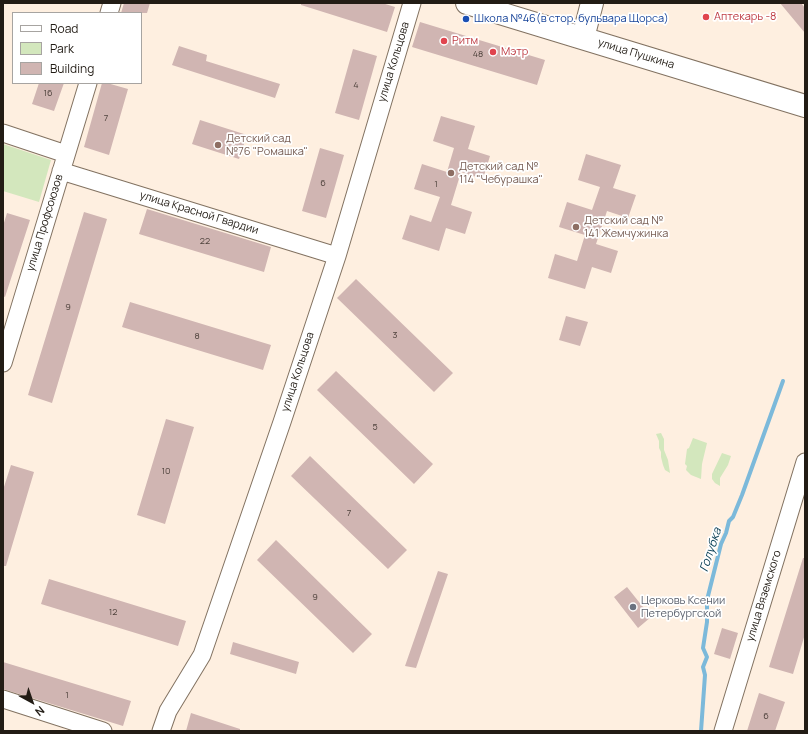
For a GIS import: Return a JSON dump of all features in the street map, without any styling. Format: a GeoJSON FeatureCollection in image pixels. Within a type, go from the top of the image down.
{"type":"FeatureCollection","features":[{"type":"Feature","properties":{"kind":"main road","name":"улица Пушкина"},"geometry":{"type":"LineString","coordinates":[[467,3],[805,106]]}},
{"type":"Feature","properties":{"kind":"main road"},"geometry":{"type":"LineString","coordinates":[[583,38],[592,3]]}},
{"type":"Feature","properties":{"kind":"street","name":"улица Кольцова"},"geometry":{"type":"LineString","coordinates":[[161,731],[168,711],[202,655],[337,256],[412,3]]}},
{"type":"Feature","properties":{"kind":"street","name":"улица Профсоюзов"},"geometry":{"type":"LineString","coordinates":[[3,363],[88,84]]}},
{"type":"Feature","properties":{"kind":"street"},"geometry":{"type":"LineString","coordinates":[[3,133],[66,154]]}},
{"type":"Feature","properties":{"kind":"street","name":"улица Красной Гвардии"},"geometry":{"type":"LineString","coordinates":[[61,171],[337,256]]}},
{"type":"Feature","properties":{"kind":"street","name":"улица Вяземского"},"geometry":{"type":"LineString","coordinates":[[723,731],[805,462]]}},
{"type":"Feature","properties":{"kind":"street"},"geometry":{"type":"LineString","coordinates":[[3,699],[103,731]]}},
{"type":"Feature","properties":{"kind":"green space"},"geometry":{"type":"Polygon","coordinates":[[[3,144],[51,160],[39,202],[3,191],[3,144]]]}},
{"type":"Feature","properties":{"kind":"green space"},"geometry":{"type":"Polygon","coordinates":[[[661,433],[664,439],[664,450],[668,460],[670,473],[665,470],[661,457],[659,441],[656,434],[661,433]]]}},
{"type":"Feature","properties":{"kind":"green space"},"geometry":{"type":"Polygon","coordinates":[[[693,438],[707,443],[702,464],[701,479],[691,475],[686,470],[687,466],[685,464],[687,449],[689,448],[693,438]]]}},
{"type":"Feature","properties":{"kind":"green space"},"geometry":{"type":"Polygon","coordinates":[[[722,453],[731,456],[728,465],[720,478],[720,486],[712,479],[712,474],[722,453]]]}},
{"type":"Feature","properties":{"kind":"building"},"geometry":{"type":"Polygon","coordinates":[[[124,3],[150,3],[147,13],[121,12],[124,3]]]}},
{"type":"Feature","properties":{"kind":"building"},"geometry":{"type":"Polygon","coordinates":[[[301,3],[382,3],[395,7],[387,32],[301,5],[301,3]]]}},
{"type":"Feature","properties":{"kind":"building"},"geometry":{"type":"Polygon","coordinates":[[[780,3],[801,3],[805,8],[805,33],[780,3]]]}},
{"type":"Feature","properties":{"kind":"building"},"geometry":{"type":"Polygon","coordinates":[[[420,22],[545,60],[537,85],[412,47],[420,22]]]}},
{"type":"Feature","properties":{"kind":"building"},"geometry":{"type":"Polygon","coordinates":[[[179,46],[207,55],[206,61],[280,84],[275,98],[172,65],[179,46]]]}},
{"type":"Feature","properties":{"kind":"building"},"geometry":{"type":"Polygon","coordinates":[[[353,49],[377,56],[359,120],[335,113],[353,49]]]}},
{"type":"Feature","properties":{"kind":"building"},"geometry":{"type":"Polygon","coordinates":[[[39,84],[64,84],[54,111],[32,104],[39,84]]]}},
{"type":"Feature","properties":{"kind":"building"},"geometry":{"type":"Polygon","coordinates":[[[102,84],[110,84],[128,89],[109,155],[84,147],[102,84]]]}},
{"type":"Feature","properties":{"kind":"building"},"geometry":{"type":"Polygon","coordinates":[[[441,116],[475,126],[468,149],[490,156],[483,179],[461,172],[451,205],[472,212],[465,234],[446,228],[439,251],[402,239],[410,215],[431,222],[440,197],[414,189],[422,164],[447,172],[454,148],[433,141],[441,116]]]}},
{"type":"Feature","properties":{"kind":"building"},"geometry":{"type":"Polygon","coordinates":[[[200,120],[247,135],[239,159],[192,144],[200,120]]]}},
{"type":"Feature","properties":{"kind":"building"},"geometry":{"type":"Polygon","coordinates":[[[320,148],[344,155],[326,218],[302,211],[320,148]]]}},
{"type":"Feature","properties":{"kind":"building"},"geometry":{"type":"Polygon","coordinates":[[[586,154],[621,165],[613,188],[636,195],[628,218],[607,211],[596,244],[618,251],[611,273],[592,267],[585,289],[548,278],[555,254],[577,261],[585,235],[559,227],[567,202],[592,210],[600,187],[578,180],[586,154]]]}},
{"type":"Feature","properties":{"kind":"building"},"geometry":{"type":"Polygon","coordinates":[[[147,209],[271,247],[264,272],[139,234],[147,209]]]}},
{"type":"Feature","properties":{"kind":"building"},"geometry":{"type":"Polygon","coordinates":[[[84,212],[107,219],[52,403],[28,395],[84,212]]]}},
{"type":"Feature","properties":{"kind":"building"},"geometry":{"type":"Polygon","coordinates":[[[7,213],[30,220],[5,297],[3,296],[3,226],[7,213]]]}},
{"type":"Feature","properties":{"kind":"building"},"geometry":{"type":"Polygon","coordinates":[[[356,279],[453,373],[434,392],[337,298],[356,279]]]}},
{"type":"Feature","properties":{"kind":"building"},"geometry":{"type":"Polygon","coordinates":[[[130,302],[271,345],[263,370],[122,327],[130,302]]]}},
{"type":"Feature","properties":{"kind":"building"},"geometry":{"type":"Polygon","coordinates":[[[566,316],[588,322],[580,346],[559,340],[566,316]]]}},
{"type":"Feature","properties":{"kind":"building"},"geometry":{"type":"Polygon","coordinates":[[[336,371],[433,464],[414,484],[317,390],[336,371]]]}},
{"type":"Feature","properties":{"kind":"building"},"geometry":{"type":"Polygon","coordinates":[[[166,419],[194,427],[165,524],[137,515],[166,419]]]}},
{"type":"Feature","properties":{"kind":"building"},"geometry":{"type":"Polygon","coordinates":[[[310,456],[407,550],[388,569],[291,476],[310,456]]]}},
{"type":"Feature","properties":{"kind":"building"},"geometry":{"type":"Polygon","coordinates":[[[11,465],[34,472],[6,566],[3,566],[3,490],[11,465]]]}},
{"type":"Feature","properties":{"kind":"building"},"geometry":{"type":"Polygon","coordinates":[[[276,540],[372,634],[353,653],[257,560],[276,540]]]}},
{"type":"Feature","properties":{"kind":"building"},"geometry":{"type":"Polygon","coordinates":[[[803,558],[805,558],[805,634],[793,674],[769,667],[803,558]]]}},
{"type":"Feature","properties":{"kind":"building"},"geometry":{"type":"Polygon","coordinates":[[[438,571],[448,574],[416,668],[405,666],[438,571]]]}},
{"type":"Feature","properties":{"kind":"building"},"geometry":{"type":"Polygon","coordinates":[[[49,579],[186,621],[178,646],[41,604],[49,579]]]}},
{"type":"Feature","properties":{"kind":"building","name":"Церковь Ксении Петербургской"},"geometry":{"type":"Polygon","coordinates":[[[627,587],[651,617],[638,628],[614,597],[627,587]]]}},
{"type":"Feature","properties":{"kind":"building"},"geometry":{"type":"Polygon","coordinates":[[[722,628],[738,633],[730,659],[714,654],[722,628]]]}},
{"type":"Feature","properties":{"kind":"building"},"geometry":{"type":"Polygon","coordinates":[[[233,642],[299,662],[296,674],[230,654],[233,642]]]}},
{"type":"Feature","properties":{"kind":"building"},"geometry":{"type":"Polygon","coordinates":[[[3,662],[131,701],[123,726],[3,689],[3,662]]]}},
{"type":"Feature","properties":{"kind":"building"},"geometry":{"type":"Polygon","coordinates":[[[759,693],[785,702],[775,731],[747,731],[759,693]]]}},
{"type":"Feature","properties":{"kind":"building"},"geometry":{"type":"Polygon","coordinates":[[[191,713],[240,729],[240,731],[186,731],[191,713]]]}},
{"type":"Feature","properties":{"kind":"waterway","name":"Голубка"},"geometry":{"type":"LineString","coordinates":[[701,731],[705,675],[703,667],[707,657],[703,648],[707,622],[707,600],[721,544],[729,521],[733,517],[742,495],[783,381]]}},
{"type":"Feature","properties":{"kind":"place","name":"Аптекарь -8"},"geometry":{"type":"Point","coordinates":[706,17]}},
{"type":"Feature","properties":{"kind":"place","name":"Школа №46(в стор. бульвара Щорса)"},"geometry":{"type":"Point","coordinates":[466,19]}},
{"type":"Feature","properties":{"kind":"place","name":"Ритм"},"geometry":{"type":"Point","coordinates":[444,41]}},
{"type":"Feature","properties":{"kind":"place","name":"Мэтр"},"geometry":{"type":"Point","coordinates":[493,52]}},
{"type":"Feature","properties":{"kind":"place","name":"Детский сад №76 \"Ромашка\""},"geometry":{"type":"Point","coordinates":[218,145]}},
{"type":"Feature","properties":{"kind":"place","name":"Детский сад № 114 \"Чебурашка\""},"geometry":{"type":"Point","coordinates":[451,173]}},
{"type":"Feature","properties":{"kind":"place","name":"Детский сад № 141 Жемчужинка"},"geometry":{"type":"Point","coordinates":[576,227]}},
{"type":"Feature","properties":{"kind":"place","name":"Церковь Ксении Петербургской"},"geometry":{"type":"Point","coordinates":[633,607]}}]}
